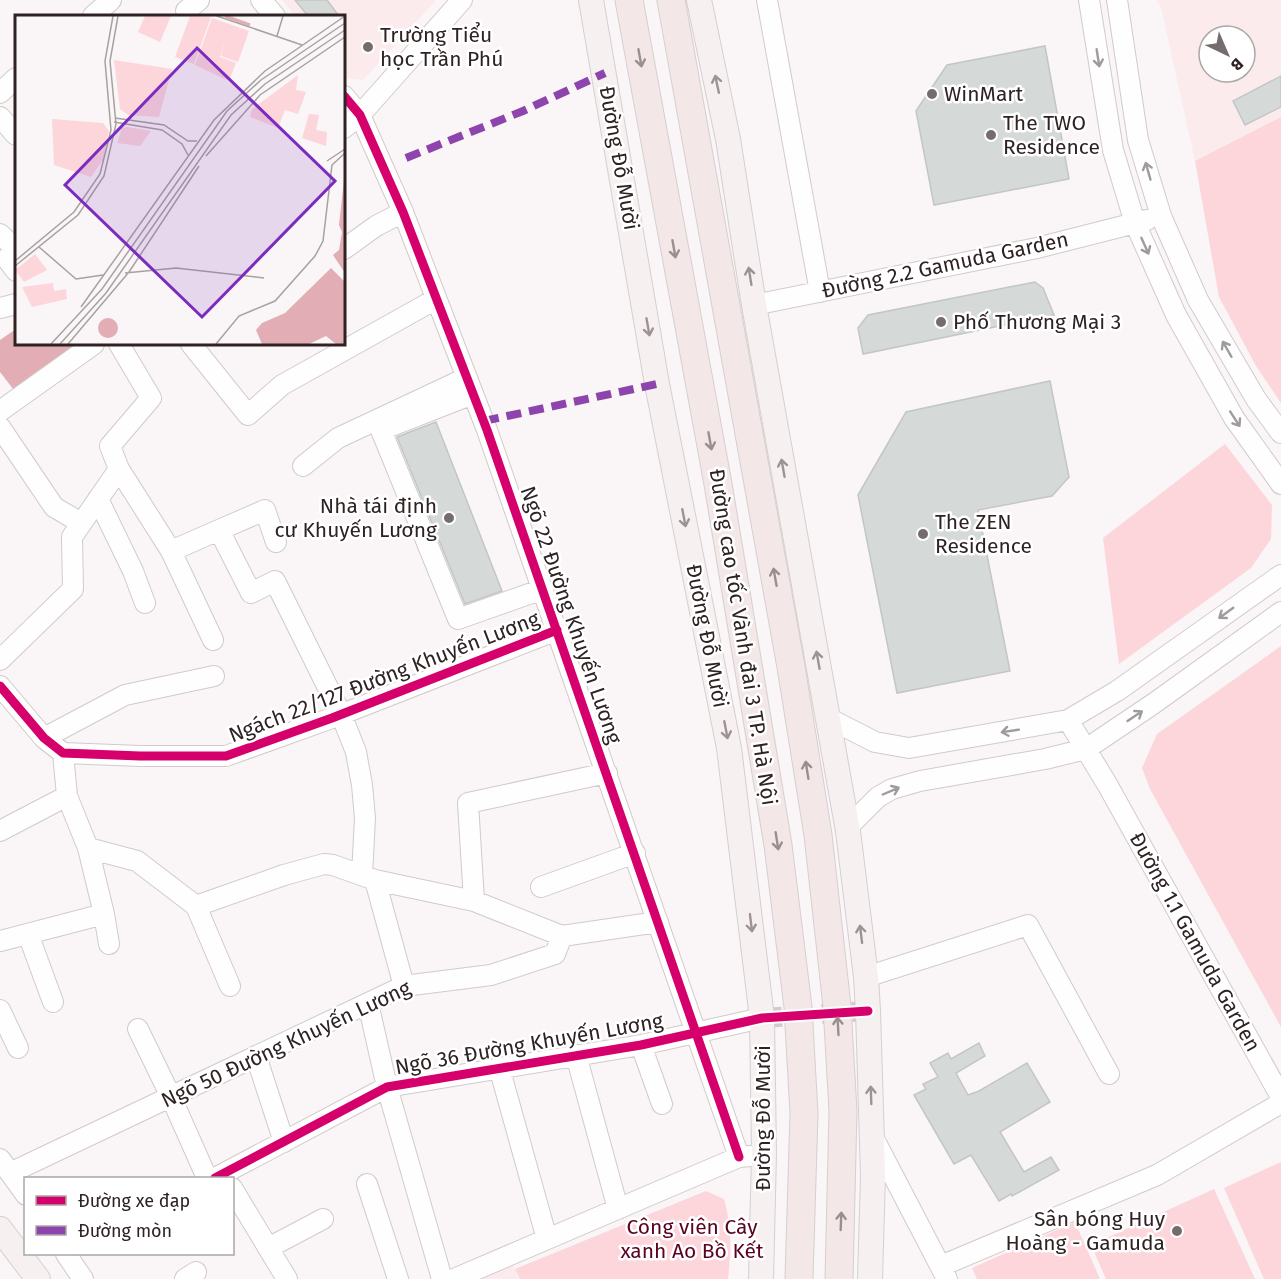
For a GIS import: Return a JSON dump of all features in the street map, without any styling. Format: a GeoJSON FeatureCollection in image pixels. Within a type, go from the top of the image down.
{"type":"FeatureCollection","features":[{"type":"Feature","properties":{"kind":"highway","name":"Đường cao tốc Vành đai 3 TP. Hà Nội"},"geometry":{"type":"LineString","coordinates":[[629,0],[718,484],[778,845],[798,1007],[804,1113],[799,1279]]}},
{"type":"Feature","properties":{"kind":"highway","name":"Đường cao tốc Vành đai 3 TP. Hà Nội"},"geometry":{"type":"LineString","coordinates":[[671,0],[791,667],[818,835],[837,1006],[843,1111],[839,1279]]}},
{"type":"Feature","properties":{"kind":"main road","name":"Đường Đỗ Mười"},"geometry":{"type":"LineString","coordinates":[[591,0],[657,384],[729,748],[762,1018],[764,1154],[761,1279]]}},
{"type":"Feature","properties":{"kind":"main road"},"geometry":{"type":"LineString","coordinates":[[699,0],[728,139],[754,305],[848,828],[866,977],[873,1176],[870,1279]]}},
{"type":"Feature","properties":{"kind":"main road"},"geometry":{"type":"LineString","coordinates":[[0,1228],[38,1279]]}},
{"type":"Feature","properties":{"kind":"street"},"geometry":{"type":"LineString","coordinates":[[92,10],[111,0]]}},
{"type":"Feature","properties":{"kind":"street"},"geometry":{"type":"LineString","coordinates":[[345,127],[360,115],[462,0]]}},
{"type":"Feature","properties":{"kind":"street"},"geometry":{"type":"LineString","coordinates":[[767,0],[820,292]]}},
{"type":"Feature","properties":{"kind":"street"},"geometry":{"type":"LineString","coordinates":[[1089,0],[1113,150],[1135,223],[1176,315],[1234,418],[1281,484]]}},
{"type":"Feature","properties":{"kind":"street"},"geometry":{"type":"LineString","coordinates":[[1117,0],[1138,140],[1161,216],[1198,300],[1257,399],[1281,433]]}},
{"type":"Feature","properties":{"kind":"street"},"geometry":{"type":"LineString","coordinates":[[0,93],[15,79]]}},
{"type":"Feature","properties":{"kind":"street","name":"Ngõ 22 Đường Khuyến Lương"},"geometry":{"type":"LineString","coordinates":[[345,97],[360,115],[403,212],[487,430],[739,1157]]}},
{"type":"Feature","properties":{"kind":"street"},"geometry":{"type":"LineString","coordinates":[[0,117],[15,134]]}},
{"type":"Feature","properties":{"kind":"street"},"geometry":{"type":"LineString","coordinates":[[345,248],[376,226],[403,212]]}},
{"type":"Feature","properties":{"kind":"street","name":"Đường 2.2 Gamuda Garden"},"geometry":{"type":"LineString","coordinates":[[754,305],[1038,248],[1161,216]]}},
{"type":"Feature","properties":{"kind":"street"},"geometry":{"type":"LineString","coordinates":[[0,234],[15,248],[7,259],[15,270]]}},
{"type":"Feature","properties":{"kind":"street"},"geometry":{"type":"LineString","coordinates":[[191,345],[248,415],[282,385],[436,299]]}},
{"type":"Feature","properties":{"kind":"street"},"geometry":{"type":"LineString","coordinates":[[0,308],[15,304]]}},
{"type":"Feature","properties":{"kind":"street"},"geometry":{"type":"LineString","coordinates":[[0,411],[93,345]]}},
{"type":"Feature","properties":{"kind":"street"},"geometry":{"type":"LineString","coordinates":[[120,345],[151,398],[110,446],[119,469],[171,551],[213,640]]}},
{"type":"Feature","properties":{"kind":"street"},"geometry":{"type":"LineString","coordinates":[[303,466],[338,438],[469,386]]}},
{"type":"Feature","properties":{"kind":"street"},"geometry":{"type":"LineString","coordinates":[[469,386],[381,430],[458,619],[543,589]]}},
{"type":"Feature","properties":{"kind":"street"},"geometry":{"type":"LineString","coordinates":[[0,427],[54,507],[81,523]]}},
{"type":"Feature","properties":{"kind":"street"},"geometry":{"type":"LineString","coordinates":[[0,660],[73,590],[72,537],[119,469]]}},
{"type":"Feature","properties":{"kind":"street"},"geometry":{"type":"LineString","coordinates":[[98,499],[133,571],[145,603]]}},
{"type":"Feature","properties":{"kind":"street"},"geometry":{"type":"LineString","coordinates":[[171,551],[266,510],[276,542]]}},
{"type":"Feature","properties":{"kind":"street"},"geometry":{"type":"LineString","coordinates":[[219,530],[251,593],[274,581],[341,714],[356,752],[362,785],[369,878],[404,986]]}},
{"type":"Feature","properties":{"kind":"street"},"geometry":{"type":"LineString","coordinates":[[828,718],[875,742],[909,748],[1068,720],[1117,691],[1279,573]]}},
{"type":"Feature","properties":{"kind":"street"},"geometry":{"type":"LineString","coordinates":[[848,828],[872,801],[892,789],[920,781],[1045,759],[1086,749],[1281,612]]}},
{"type":"Feature","properties":{"kind":"street","name":"Ngách 22/127 Đường Khuyến Lương"},"geometry":{"type":"LineString","coordinates":[[63,753],[226,756],[557,630]]}},
{"type":"Feature","properties":{"kind":"street"},"geometry":{"type":"LineString","coordinates":[[44,738],[126,695],[214,676]]}},
{"type":"Feature","properties":{"kind":"street"},"geometry":{"type":"LineString","coordinates":[[0,686],[44,738],[63,753],[67,795],[88,848],[109,944]]}},
{"type":"Feature","properties":{"kind":"street","name":"Đường 1.1 Gamuda Garden"},"geometry":{"type":"LineString","coordinates":[[1068,720],[1126,818],[1281,1097]]}},
{"type":"Feature","properties":{"kind":"street"},"geometry":{"type":"LineString","coordinates":[[474,901],[468,803],[607,772]]}},
{"type":"Feature","properties":{"kind":"street"},"geometry":{"type":"LineString","coordinates":[[0,831],[67,795]]}},
{"type":"Feature","properties":{"kind":"street"},"geometry":{"type":"LineString","coordinates":[[88,848],[137,861],[196,906],[230,986]]}},
{"type":"Feature","properties":{"kind":"street"},"geometry":{"type":"LineString","coordinates":[[541,887],[635,853]]}},
{"type":"Feature","properties":{"kind":"street"},"geometry":{"type":"LineString","coordinates":[[196,906],[284,875],[324,864],[369,878],[474,901],[562,936],[658,922]]}},
{"type":"Feature","properties":{"kind":"street"},"geometry":{"type":"LineString","coordinates":[[0,941],[104,914]]}},
{"type":"Feature","properties":{"kind":"street"},"geometry":{"type":"LineString","coordinates":[[866,977],[1028,925],[1109,1074]]}},
{"type":"Feature","properties":{"kind":"street"},"geometry":{"type":"LineString","coordinates":[[28,934],[53,1002]]}},
{"type":"Feature","properties":{"kind":"street","name":"Ngõ 50 Đường Khuyến Lương"},"geometry":{"type":"LineString","coordinates":[[5,1166],[171,1096],[404,986],[491,975],[555,954],[562,936]]}},
{"type":"Feature","properties":{"kind":"street"},"geometry":{"type":"LineString","coordinates":[[368,1003],[387,1086],[442,1279]]}},
{"type":"Feature","properties":{"kind":"street"},"geometry":{"type":"LineString","coordinates":[[0,1010],[18,1048]]}},
{"type":"Feature","properties":{"kind":"street","name":"Ngõ 36 Đường Khuyến Lương"},"geometry":{"type":"LineString","coordinates":[[224,1177],[387,1086],[641,1045],[762,1018]]}},
{"type":"Feature","properties":{"kind":"street"},"geometry":{"type":"LineString","coordinates":[[138,1029],[171,1096],[220,1177]]}},
{"type":"Feature","properties":{"kind":"street"},"geometry":{"type":"LineString","coordinates":[[641,1045],[662,1104]]}},
{"type":"Feature","properties":{"kind":"street"},"geometry":{"type":"LineString","coordinates":[[576,1055],[618,1209]]}},
{"type":"Feature","properties":{"kind":"street"},"geometry":{"type":"LineString","coordinates":[[256,1056],[284,1142]]}},
{"type":"Feature","properties":{"kind":"street"},"geometry":{"type":"LineString","coordinates":[[499,1067],[547,1239]]}},
{"type":"Feature","properties":{"kind":"street"},"geometry":{"type":"LineString","coordinates":[[872,1135],[944,1272],[1157,1174],[1281,1103]]}},
{"type":"Feature","properties":{"kind":"street"},"geometry":{"type":"LineString","coordinates":[[465,1277],[547,1239],[739,1157],[764,1154]]}},
{"type":"Feature","properties":{"kind":"street"},"geometry":{"type":"LineString","coordinates":[[5,1166],[24,1193]]}},
{"type":"Feature","properties":{"kind":"street"},"geometry":{"type":"LineString","coordinates":[[367,1184],[398,1279]]}},
{"type":"Feature","properties":{"kind":"street"},"geometry":{"type":"LineString","coordinates":[[234,1198],[287,1279]]}},
{"type":"Feature","properties":{"kind":"street"},"geometry":{"type":"LineString","coordinates":[[268,1248],[323,1219]]}},
{"type":"Feature","properties":{"kind":"street"},"geometry":{"type":"LineString","coordinates":[[70,1255],[83,1279]]}},
{"type":"Feature","properties":{"kind":"shaded area","name":"Trường Tiểu học Trần Phú"},"geometry":{"type":"Polygon","coordinates":[[[282,0],[436,0],[363,80],[345,78],[345,15],[294,15],[282,0]]]}},
{"type":"Feature","properties":{"kind":"shaded area"},"geometry":{"type":"Polygon","coordinates":[[[1156,0],[1281,0],[1281,117],[1195,161],[1161,7],[1156,0]]]}},
{"type":"Feature","properties":{"kind":"shaded area"},"geometry":{"type":"Polygon","coordinates":[[[15,330],[15,345],[86,345],[17,394],[0,372],[0,340],[15,330]]]}},
{"type":"Feature","properties":{"kind":"shaded area"},"geometry":{"type":"Polygon","coordinates":[[[512,1262],[519,1279],[474,1279],[512,1262]]]}},
{"type":"Feature","properties":{"kind":"green space"},"geometry":{"type":"Polygon","coordinates":[[[1281,117],[1281,403],[1256,366],[1219,297],[1195,161],[1281,117]]]}},
{"type":"Feature","properties":{"kind":"green space"},"geometry":{"type":"Polygon","coordinates":[[[1225,444],[1272,505],[1271,539],[1251,568],[1119,664],[1103,538],[1225,444]]]}},
{"type":"Feature","properties":{"kind":"green space"},"geometry":{"type":"Polygon","coordinates":[[[1281,646],[1281,1027],[1150,789],[1142,768],[1157,734],[1281,646]]]}},
{"type":"Feature","properties":{"kind":"green space"},"geometry":{"type":"Polygon","coordinates":[[[1281,1162],[1281,1279],[1264,1279],[1224,1188],[1281,1162]]]}},
{"type":"Feature","properties":{"kind":"green space","name":"Sân bóng Huy Hoàng - Gamuda"},"geometry":{"type":"Polygon","coordinates":[[[1214,1189],[1255,1279],[1106,1279],[1091,1245],[1214,1189]]]}},
{"type":"Feature","properties":{"kind":"green space","name":"Công viên Cây xanh Ao Bồ Kết"},"geometry":{"type":"Polygon","coordinates":[[[706,1191],[724,1199],[730,1239],[728,1279],[520,1279],[515,1269],[706,1191]]]}},
{"type":"Feature","properties":{"kind":"green space"},"geometry":{"type":"Polygon","coordinates":[[[1075,1222],[1100,1279],[977,1279],[972,1268],[1075,1222]]]}},
{"type":"Feature","properties":{"kind":"building"},"geometry":{"type":"Polygon","coordinates":[[[295,0],[327,0],[338,15],[307,15],[295,0]]]}},
{"type":"Feature","properties":{"kind":"building","name":"The TWO Residence"},"geometry":{"type":"Polygon","coordinates":[[[1045,46],[1069,179],[934,205],[916,111],[947,65],[1045,46]]]}},
{"type":"Feature","properties":{"kind":"building"},"geometry":{"type":"Polygon","coordinates":[[[1281,76],[1281,107],[1245,125],[1233,101],[1281,76]]]}},
{"type":"Feature","properties":{"kind":"building","name":"Phố Thương Mại 3"},"geometry":{"type":"Polygon","coordinates":[[[1035,282],[1043,288],[1054,315],[863,354],[858,328],[868,315],[1035,282]]]}},
{"type":"Feature","properties":{"kind":"building","name":"The ZEN Residence"},"geometry":{"type":"Polygon","coordinates":[[[1050,381],[1069,477],[1052,496],[978,510],[1010,671],[897,693],[858,495],[906,412],[1050,381]]]}},
{"type":"Feature","properties":{"kind":"building","name":"Nhà tái định cư Khuyến Lương"},"geometry":{"type":"Polygon","coordinates":[[[436,422],[502,591],[465,604],[397,437],[436,422]]]}},
{"type":"Feature","properties":{"kind":"building"},"geometry":{"type":"Polygon","coordinates":[[[979,1043],[985,1056],[956,1073],[968,1095],[1027,1063],[1050,1102],[1000,1132],[1024,1172],[1051,1157],[1059,1170],[999,1201],[971,1155],[954,1164],[914,1095],[926,1089],[923,1084],[938,1077],[930,1063],[948,1053],[951,1059],[979,1043]]]}},
{"type":"Feature","properties":{"kind":"tunnel"},"geometry":{"type":"LineString","coordinates":[[762,1018],[868,1011]]}},
{"type":"Feature","properties":{"kind":"marked path"},"geometry":{"type":"LineString","coordinates":[[406,158],[523,111],[605,73]]}},
{"type":"Feature","properties":{"kind":"marked path"},"geometry":{"type":"LineString","coordinates":[[484,421],[657,384]]}},
{"type":"Feature","properties":{"kind":"cycle path"},"geometry":{"type":"LineString","coordinates":[[345,97],[360,115],[403,212],[487,430],[739,1157]]}},
{"type":"Feature","properties":{"kind":"cycle path"},"geometry":{"type":"LineString","coordinates":[[0,686],[44,738],[63,753],[226,756],[332,718],[557,630]]}},
{"type":"Feature","properties":{"kind":"cycle path"},"geometry":{"type":"LineString","coordinates":[[217,1177],[387,1087],[641,1045],[762,1018],[868,1011]]}},
{"type":"Feature","properties":{"kind":"place","name":"Trường Tiểu học Trần Phú"},"geometry":{"type":"Point","coordinates":[368,47]}},
{"type":"Feature","properties":{"kind":"place","name":"WinMart"},"geometry":{"type":"Point","coordinates":[932,94]}},
{"type":"Feature","properties":{"kind":"place","name":"The TWO Residence"},"geometry":{"type":"Point","coordinates":[991,135]}},
{"type":"Feature","properties":{"kind":"place","name":"Phố Thương Mại 3"},"geometry":{"type":"Point","coordinates":[941,322]}},
{"type":"Feature","properties":{"kind":"place","name":"Nhà tái định cư Khuyến Lương"},"geometry":{"type":"Point","coordinates":[449,518]}},
{"type":"Feature","properties":{"kind":"place","name":"The ZEN Residence"},"geometry":{"type":"Point","coordinates":[923,534]}},
{"type":"Feature","properties":{"kind":"place","name":"Sân bóng Huy Hoàng - Gamuda"},"geometry":{"type":"Point","coordinates":[1177,1231]}}]}
